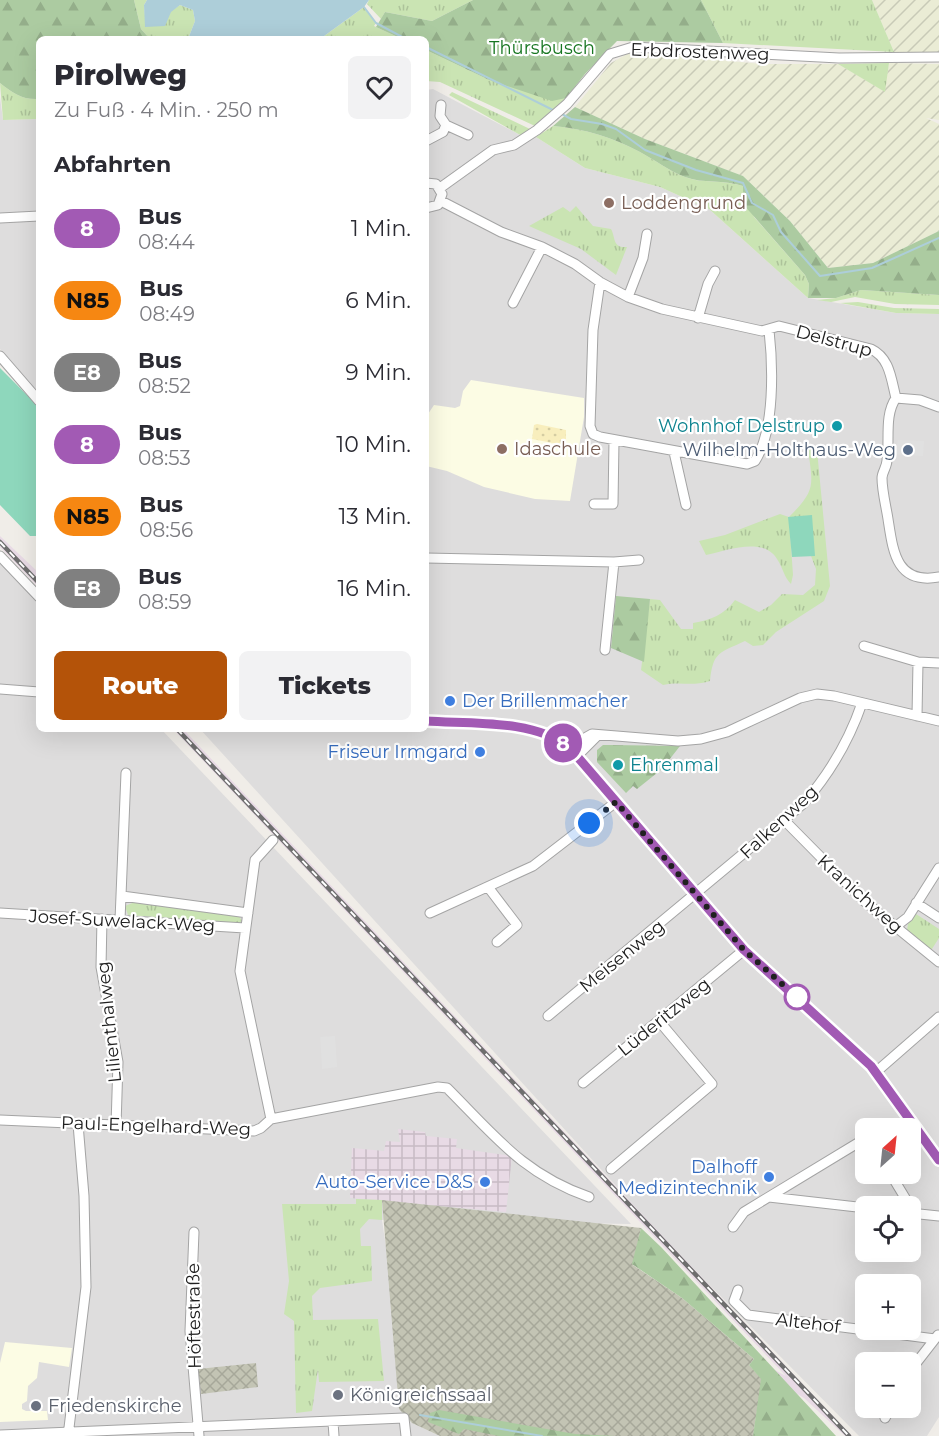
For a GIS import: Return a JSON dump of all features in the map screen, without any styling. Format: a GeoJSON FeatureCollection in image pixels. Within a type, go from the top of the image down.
{"type":"FeatureCollection","features":[{"type":"Feature","properties":{"kind":"street","name":"Erbdrostenweg"},"geometry":{"type":"LineString","coordinates":[[440,188],[493,150],[514,145],[537,130],[567,104],[603,60],[625,47],[839,58],[939,57]]}},
{"type":"Feature","properties":{"kind":"street"},"geometry":{"type":"LineString","coordinates":[[441,105],[440,116],[446,125],[468,135]]}},
{"type":"Feature","properties":{"kind":"street"},"geometry":{"type":"LineString","coordinates":[[429,139],[443,132],[446,125]]}},
{"type":"Feature","properties":{"kind":"street"},"geometry":{"type":"LineString","coordinates":[[429,184],[440,188],[441,201],[429,210]]}},
{"type":"Feature","properties":{"kind":"street","name":"Delstrup"},"geometry":{"type":"LineString","coordinates":[[441,201],[501,232],[542,247],[628,297],[698,318],[762,331],[779,326],[881,354],[886,362],[896,398]]}},
{"type":"Feature","properties":{"kind":"street"},"geometry":{"type":"LineString","coordinates":[[0,218],[36,216]]}},
{"type":"Feature","properties":{"kind":"street"},"geometry":{"type":"LineString","coordinates":[[628,297],[643,258],[647,234]]}},
{"type":"Feature","properties":{"kind":"street"},"geometry":{"type":"LineString","coordinates":[[513,303],[542,247]]}},
{"type":"Feature","properties":{"kind":"street"},"geometry":{"type":"LineString","coordinates":[[698,318],[708,284],[715,271]]}},
{"type":"Feature","properties":{"kind":"street"},"geometry":{"type":"LineString","coordinates":[[600,282],[593,330],[590,426],[593,434],[614,441],[747,464],[754,461],[759,454],[768,418],[771,386],[769,330]]}},
{"type":"Feature","properties":{"kind":"street"},"geometry":{"type":"LineString","coordinates":[[0,356],[36,398]]}},
{"type":"Feature","properties":{"kind":"street"},"geometry":{"type":"LineString","coordinates":[[939,407],[920,400],[896,398],[890,410],[887,461],[882,477],[893,554],[901,567],[918,578],[939,577]]}},
{"type":"Feature","properties":{"kind":"street"},"geometry":{"type":"LineString","coordinates":[[594,504],[613,504],[614,441]]}},
{"type":"Feature","properties":{"kind":"street"},"geometry":{"type":"LineString","coordinates":[[674,452],[686,505]]}},
{"type":"Feature","properties":{"kind":"street"},"geometry":{"type":"LineString","coordinates":[[0,556],[36,594]]}},
{"type":"Feature","properties":{"kind":"street"},"geometry":{"type":"LineString","coordinates":[[429,558],[614,562],[639,560]]}},
{"type":"Feature","properties":{"kind":"street"},"geometry":{"type":"LineString","coordinates":[[606,650],[614,562]]}},
{"type":"Feature","properties":{"kind":"street"},"geometry":{"type":"LineString","coordinates":[[864,646],[918,662],[939,663]]}},
{"type":"Feature","properties":{"kind":"street"},"geometry":{"type":"LineString","coordinates":[[917,716],[918,662]]}},
{"type":"Feature","properties":{"kind":"street"},"geometry":{"type":"LineString","coordinates":[[0,689],[36,692]]}},
{"type":"Feature","properties":{"kind":"street"},"geometry":{"type":"LineString","coordinates":[[569,747],[587,735],[678,741],[701,739],[727,732],[800,698],[817,694],[939,721]]}},
{"type":"Feature","properties":{"kind":"street","name":"Falkenweg"},"geometry":{"type":"LineString","coordinates":[[696,895],[804,803],[831,770],[853,729],[862,703]]}},
{"type":"Feature","properties":{"kind":"street"},"geometry":{"type":"LineString","coordinates":[[429,721],[525,728],[547,734],[569,747],[744,950],[848,1043],[876,1072],[939,1160]]}},
{"type":"Feature","properties":{"kind":"street"},"geometry":{"type":"LineString","coordinates":[[577,756],[598,735]]}},
{"type":"Feature","properties":{"kind":"street"},"geometry":{"type":"LineString","coordinates":[[120,920],[126,773]]}},
{"type":"Feature","properties":{"kind":"street"},"geometry":{"type":"LineString","coordinates":[[430,913],[533,866],[616,802]]}},
{"type":"Feature","properties":{"kind":"street","name":"Kranichweg"},"geometry":{"type":"LineString","coordinates":[[785,821],[827,867],[939,962]]}},
{"type":"Feature","properties":{"kind":"street"},"geometry":{"type":"LineString","coordinates":[[271,1119],[240,971],[255,860],[273,840]]}},
{"type":"Feature","properties":{"kind":"street"},"geometry":{"type":"LineString","coordinates":[[895,927],[908,917],[939,868]]}},
{"type":"Feature","properties":{"kind":"street"},"geometry":{"type":"LineString","coordinates":[[488,887],[517,925],[497,942]]}},
{"type":"Feature","properties":{"kind":"street","name":"Meisenweg"},"geometry":{"type":"LineString","coordinates":[[548,1016],[696,895]]}},
{"type":"Feature","properties":{"kind":"street","name":"Josef-Suwelack-Weg"},"geometry":{"type":"LineString","coordinates":[[122,896],[248,913]]}},
{"type":"Feature","properties":{"kind":"street","name":"Kranichweg"},"geometry":{"type":"LineString","coordinates":[[916,903],[939,918]]}},
{"type":"Feature","properties":{"kind":"street","name":"Josef-Suwelack-Weg"},"geometry":{"type":"LineString","coordinates":[[0,914],[245,928]]}},
{"type":"Feature","properties":{"kind":"street","name":"Lilienthalweg"},"geometry":{"type":"LineString","coordinates":[[102,919],[102,967],[118,1062],[116,1126]]}},
{"type":"Feature","properties":{"kind":"street","name":"Lüderitzweg"},"geometry":{"type":"LineString","coordinates":[[583,1083],[744,950]]}},
{"type":"Feature","properties":{"kind":"street"},"geometry":{"type":"LineString","coordinates":[[876,1072],[939,1017]]}},
{"type":"Feature","properties":{"kind":"street"},"geometry":{"type":"LineString","coordinates":[[611,1169],[712,1084],[659,1021]]}},
{"type":"Feature","properties":{"kind":"street","name":"Paul-Engelhard-Weg"},"geometry":{"type":"LineString","coordinates":[[0,1120],[254,1131],[271,1119],[438,1087],[447,1089],[529,1169],[566,1190],[589,1197]]}},
{"type":"Feature","properties":{"kind":"street"},"geometry":{"type":"LineString","coordinates":[[68,1434],[86,1287],[84,1196],[78,1124]]}},
{"type":"Feature","properties":{"kind":"street"},"geometry":{"type":"LineString","coordinates":[[733,1227],[744,1212],[855,1145]]}},
{"type":"Feature","properties":{"kind":"street"},"geometry":{"type":"LineString","coordinates":[[769,1197],[855,1207]]}},
{"type":"Feature","properties":{"kind":"street"},"geometry":{"type":"LineString","coordinates":[[921,1212],[939,1216]]}},
{"type":"Feature","properties":{"kind":"street","name":"Höftestraße"},"geometry":{"type":"LineString","coordinates":[[194,1232],[190,1331],[199,1431]]}},
{"type":"Feature","properties":{"kind":"street","name":"Altehof"},"geometry":{"type":"LineString","coordinates":[[738,1290],[734,1301],[748,1315],[937,1337]]}},
{"type":"Feature","properties":{"kind":"street","name":"Altehof"},"geometry":{"type":"LineString","coordinates":[[921,1357],[937,1337]]}},
{"type":"Feature","properties":{"kind":"street"},"geometry":{"type":"LineString","coordinates":[[0,1434],[199,1431],[404,1418],[406,1436]]}},
{"type":"Feature","properties":{"kind":"street"},"geometry":{"type":"LineString","coordinates":[[333,1422],[334,1436]]}},
{"type":"Feature","properties":{"kind":"shaded area"},"geometry":{"type":"Polygon","coordinates":[[[872,0],[939,0],[939,54],[894,52],[872,0]]]}},
{"type":"Feature","properties":{"kind":"shaded area"},"geometry":{"type":"Polygon","coordinates":[[[644,53],[762,64],[838,64],[884,91],[889,63],[939,64],[939,120],[926,118],[939,124],[939,231],[873,263],[828,268],[790,221],[743,176],[645,139],[575,107],[611,63],[627,54],[644,53]]]}},
{"type":"Feature","properties":{"kind":"shaded area"},"geometry":{"type":"Polygon","coordinates":[[[433,89],[522,136],[536,137],[585,168],[660,187],[709,209],[808,298],[896,313],[939,314],[939,1417],[927,1436],[859,1436],[668,1243],[203,732],[429,732],[429,90],[433,89]]]}},
{"type":"Feature","properties":{"kind":"shaded area"},"geometry":{"type":"Polygon","coordinates":[[[0,97],[3,120],[36,119],[36,391],[0,349],[0,97]]]}},
{"type":"Feature","properties":{"kind":"shaded area","name":"Idaschule"},"geometry":{"type":"Polygon","coordinates":[[[471,380],[584,398],[584,417],[570,501],[535,499],[484,487],[447,471],[429,467],[429,412],[434,405],[455,408],[460,406],[463,391],[471,380]]]}},
{"type":"Feature","properties":{"kind":"shaded area","name":"Wilhelm-Holthaus-Weg"},"geometry":{"type":"Polygon","coordinates":[[[898,440],[924,441],[923,456],[892,454],[892,446],[897,446],[898,440]]]}},
{"type":"Feature","properties":{"kind":"shaded area"},"geometry":{"type":"Polygon","coordinates":[[[0,536],[36,570],[36,585],[0,547],[0,536]]]}},
{"type":"Feature","properties":{"kind":"shaded area"},"geometry":{"type":"Polygon","coordinates":[[[0,560],[36,598],[36,732],[164,732],[631,1224],[382,1220],[412,1423],[440,1436],[0,1436],[0,560]]]}},
{"type":"Feature","properties":{"kind":"shaded area"},"geometry":{"type":"Polygon","coordinates":[[[176,732],[186,732],[852,1436],[845,1436],[804,1398],[749,1365],[754,1359],[786,1376],[176,732]]]}},
{"type":"Feature","properties":{"kind":"shaded area"},"geometry":{"type":"Polygon","coordinates":[[[335,1036],[337,1067],[322,1069],[320,1037],[335,1036]]]}},
{"type":"Feature","properties":{"kind":"shaded area"},"geometry":{"type":"Polygon","coordinates":[[[398,1129],[425,1132],[426,1136],[457,1139],[456,1148],[512,1156],[506,1212],[350,1198],[352,1148],[384,1151],[386,1141],[400,1142],[398,1129]]]}},
{"type":"Feature","properties":{"kind":"shaded area"},"geometry":{"type":"Polygon","coordinates":[[[382,1200],[641,1228],[633,1265],[682,1298],[754,1359],[749,1365],[762,1379],[753,1436],[440,1436],[412,1423],[399,1409],[382,1200]]]}},
{"type":"Feature","properties":{"kind":"shaded area"},"geometry":{"type":"Polygon","coordinates":[[[5,1342],[72,1348],[69,1367],[39,1362],[37,1378],[28,1386],[27,1401],[22,1404],[22,1409],[26,1411],[47,1411],[48,1420],[0,1422],[0,1363],[5,1342]]]}},
{"type":"Feature","properties":{"kind":"shaded area"},"geometry":{"type":"Polygon","coordinates":[[[256,1363],[258,1387],[201,1394],[198,1369],[256,1363]]]}},
{"type":"Feature","properties":{"kind":"green space"},"geometry":{"type":"Polygon","coordinates":[[[0,0],[134,0],[141,29],[147,36],[36,36],[36,99],[23,97],[0,83],[0,0]]]}},
{"type":"Feature","properties":{"kind":"green space"},"geometry":{"type":"Polygon","coordinates":[[[134,0],[147,0],[144,5],[146,27],[180,5],[193,10],[195,21],[189,36],[147,36],[141,29],[134,0]]]}},
{"type":"Feature","properties":{"kind":"green space"},"geometry":{"type":"Polygon","coordinates":[[[369,0],[473,0],[432,21],[385,12],[381,19],[367,4],[369,0]]]}},
{"type":"Feature","properties":{"kind":"green space","name":"Thürsbusch"},"geometry":{"type":"Polygon","coordinates":[[[473,0],[701,0],[723,43],[617,41],[585,74],[566,98],[552,101],[489,80],[429,51],[429,36],[396,36],[376,27],[385,12],[432,21],[473,0]]]}},
{"type":"Feature","properties":{"kind":"green space"},"geometry":{"type":"Polygon","coordinates":[[[701,0],[872,0],[894,52],[723,43],[701,0]]]}},
{"type":"Feature","properties":{"kind":"green space"},"geometry":{"type":"Polygon","coordinates":[[[364,7],[376,23],[374,26],[396,36],[324,36],[364,7]]]}},
{"type":"Feature","properties":{"kind":"green space"},"geometry":{"type":"Polygon","coordinates":[[[429,51],[489,80],[566,98],[535,126],[440,82],[429,81],[429,51]]]}},
{"type":"Feature","properties":{"kind":"green space"},"geometry":{"type":"Polygon","coordinates":[[[889,63],[885,92],[838,64],[889,63]]]}},
{"type":"Feature","properties":{"kind":"green space"},"geometry":{"type":"Polygon","coordinates":[[[0,83],[18,95],[36,99],[36,119],[3,120],[0,83]]]}},
{"type":"Feature","properties":{"kind":"green space"},"geometry":{"type":"Polygon","coordinates":[[[452,92],[530,129],[522,136],[449,95],[452,92]]]}},
{"type":"Feature","properties":{"kind":"green space"},"geometry":{"type":"Polygon","coordinates":[[[575,107],[645,139],[743,176],[790,221],[828,268],[873,263],[939,231],[939,295],[861,290],[836,298],[808,298],[809,284],[805,275],[743,204],[743,186],[685,177],[609,138],[576,129],[553,126],[575,107]]]}},
{"type":"Feature","properties":{"kind":"green space"},"geometry":{"type":"Polygon","coordinates":[[[553,126],[576,129],[609,138],[685,177],[743,186],[754,217],[805,275],[809,284],[808,298],[709,209],[660,187],[585,168],[536,137],[553,126]]]}},
{"type":"Feature","properties":{"kind":"green space"},"geometry":{"type":"Polygon","coordinates":[[[576,206],[593,226],[611,229],[615,242],[619,246],[627,247],[616,275],[581,249],[529,226],[563,207],[570,212],[576,206]]]}},
{"type":"Feature","properties":{"kind":"green space"},"geometry":{"type":"Polygon","coordinates":[[[861,290],[939,295],[939,305],[895,304],[855,297],[831,302],[817,300],[836,298],[861,290]]]}},
{"type":"Feature","properties":{"kind":"green space"},"geometry":{"type":"Polygon","coordinates":[[[858,302],[894,308],[939,309],[939,314],[896,313],[840,303],[858,302]]]}},
{"type":"Feature","properties":{"kind":"green space"},"geometry":{"type":"Polygon","coordinates":[[[0,368],[36,404],[36,536],[30,536],[0,505],[0,368]]]}},
{"type":"Feature","properties":{"kind":"green space"},"geometry":{"type":"Polygon","coordinates":[[[808,449],[817,450],[830,586],[824,601],[776,632],[763,645],[753,646],[745,641],[719,654],[713,664],[710,681],[697,684],[663,685],[641,670],[650,599],[660,600],[681,629],[693,629],[693,623],[717,616],[735,600],[759,612],[771,605],[782,594],[803,595],[815,585],[816,569],[811,556],[815,556],[789,517],[804,500],[810,487],[811,471],[808,449]]]}},
{"type":"Feature","properties":{"kind":"green space"},"geometry":{"type":"Polygon","coordinates":[[[780,514],[789,517],[793,575],[791,584],[777,559],[763,548],[734,548],[706,555],[699,541],[725,535],[780,514]]]}},
{"type":"Feature","properties":{"kind":"green space"},"geometry":{"type":"Polygon","coordinates":[[[812,515],[815,556],[792,557],[788,517],[812,515]]]}},
{"type":"Feature","properties":{"kind":"green space"},"geometry":{"type":"Polygon","coordinates":[[[616,596],[650,599],[644,662],[611,648],[616,596]]]}},
{"type":"Feature","properties":{"kind":"green space"},"geometry":{"type":"Polygon","coordinates":[[[603,745],[680,746],[662,769],[637,789],[633,786],[626,793],[597,762],[597,750],[603,745]]]}},
{"type":"Feature","properties":{"kind":"green space"},"geometry":{"type":"Polygon","coordinates":[[[135,902],[239,916],[242,921],[239,923],[128,915],[125,906],[135,902]]]}},
{"type":"Feature","properties":{"kind":"green space"},"geometry":{"type":"Polygon","coordinates":[[[916,914],[939,929],[939,938],[930,952],[907,930],[908,924],[916,914]]]}},
{"type":"Feature","properties":{"kind":"green space"},"geometry":{"type":"Polygon","coordinates":[[[356,1199],[382,1200],[382,1220],[369,1219],[360,1229],[361,1246],[371,1246],[372,1281],[320,1288],[312,1296],[313,1320],[378,1319],[384,1381],[319,1382],[318,1369],[312,1411],[296,1413],[294,1321],[284,1314],[289,1281],[282,1204],[356,1204],[356,1199]]]}},
{"type":"Feature","properties":{"kind":"green space"},"geometry":{"type":"Polygon","coordinates":[[[641,1228],[836,1436],[753,1436],[761,1379],[749,1365],[754,1359],[682,1298],[632,1264],[641,1228]]]}},
{"type":"Feature","properties":{"kind":"green space"},"geometry":{"type":"Polygon","coordinates":[[[439,1410],[575,1434],[616,1436],[499,1436],[464,1429],[459,1434],[428,1422],[430,1413],[439,1410]]]}},
{"type":"Feature","properties":{"kind":"sand"},"geometry":{"type":"Polygon","coordinates":[[[534,425],[566,430],[566,442],[563,445],[532,439],[534,425]]]}},
{"type":"Feature","properties":{"kind":"water"},"geometry":{"type":"Polygon","coordinates":[[[147,0],[369,0],[364,7],[324,36],[189,36],[195,21],[193,10],[180,5],[171,12],[165,26],[145,27],[144,5],[147,0]]]}},
{"type":"Feature","properties":{"kind":"waterway"},"geometry":{"type":"LineString","coordinates":[[364,7],[376,23],[400,36]]}},
{"type":"Feature","properties":{"kind":"waterway"},"geometry":{"type":"LineString","coordinates":[[429,48],[555,111]]}},
{"type":"Feature","properties":{"kind":"waterway"},"geometry":{"type":"LineString","coordinates":[[560,113],[571,119],[602,124],[616,129],[645,150],[696,170],[743,183],[752,203],[773,215],[781,232],[820,276],[872,268],[939,238]]}},
{"type":"Feature","properties":{"kind":"waterway"},"geometry":{"type":"LineString","coordinates":[[420,1415],[542,1436]]}},
{"type":"Feature","properties":{"kind":"railway"},"geometry":{"type":"LineString","coordinates":[[0,542],[36,580]]}},
{"type":"Feature","properties":{"kind":"railway"},"geometry":{"type":"LineString","coordinates":[[180,732],[849,1436]]}},
{"type":"Feature","properties":{"kind":"bus line","name":"8"},"geometry":{"type":"LineString","coordinates":[[429,721],[536,730],[569,747],[744,950],[871,1066],[939,1160]]}},
{"type":"Feature","properties":{"kind":"place","name":"Loddengrund"},"geometry":{"type":"Point","coordinates":[609,203]}},
{"type":"Feature","properties":{"kind":"place","name":"Wohnhof Delstrup"},"geometry":{"type":"Point","coordinates":[837,426]}},
{"type":"Feature","properties":{"kind":"place","name":"Idaschule"},"geometry":{"type":"Point","coordinates":[502,449]}},
{"type":"Feature","properties":{"kind":"place","name":"Wilhelm-Holthaus-Weg"},"geometry":{"type":"Point","coordinates":[908,450]}},
{"type":"Feature","properties":{"kind":"place","name":"Der Brillenmacher"},"geometry":{"type":"Point","coordinates":[450,701]}},
{"type":"Feature","properties":{"kind":"place","name":"Friseur Irmgard"},"geometry":{"type":"Point","coordinates":[480,752]}},
{"type":"Feature","properties":{"kind":"place","name":"Ehrenmal"},"geometry":{"type":"Point","coordinates":[618,765]}},
{"type":"Feature","properties":{"kind":"place","name":"Dalhoff Medizintechnik"},"geometry":{"type":"Point","coordinates":[769,1177]}},
{"type":"Feature","properties":{"kind":"place","name":"Auto-Service D&S"},"geometry":{"type":"Point","coordinates":[485,1182]}},
{"type":"Feature","properties":{"kind":"place","name":"Königreichssaal"},"geometry":{"type":"Point","coordinates":[338,1395]}},
{"type":"Feature","properties":{"kind":"place","name":"Friedenskirche"},"geometry":{"type":"Point","coordinates":[36,1406]}},
{"type":"Feature","properties":{"kind":"route"},"geometry":{"type":"LineString","coordinates":[[589,823],[616,802],[744,950],[801,1001],[797,997]]}}]}
